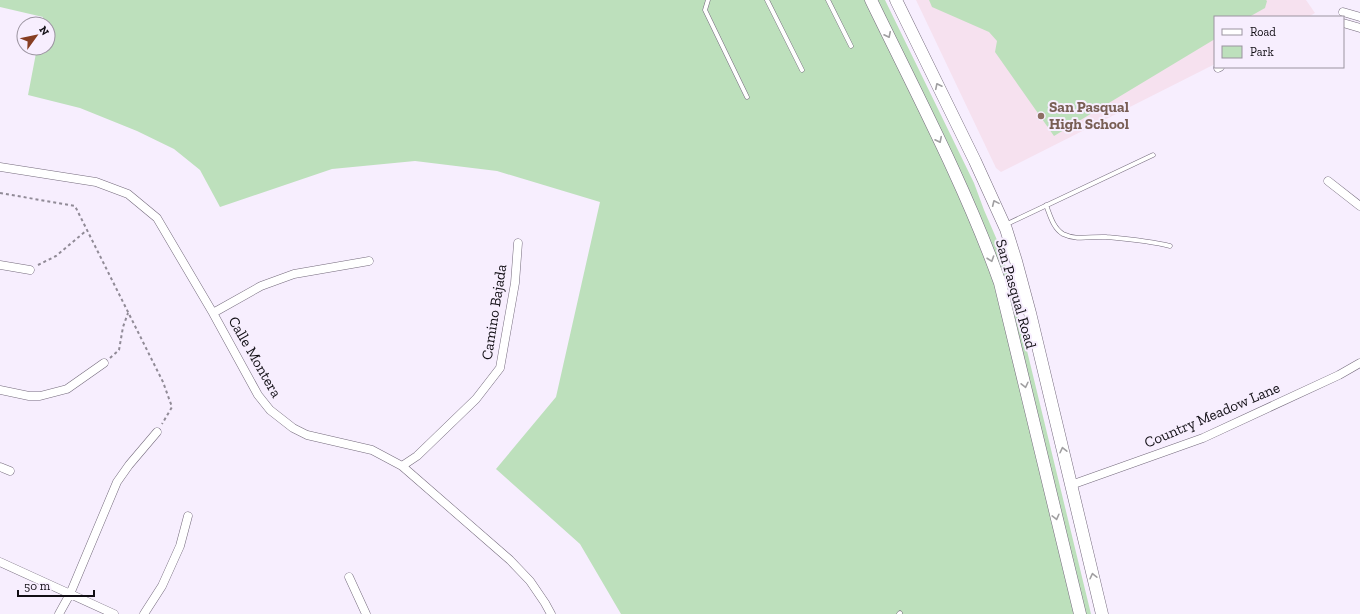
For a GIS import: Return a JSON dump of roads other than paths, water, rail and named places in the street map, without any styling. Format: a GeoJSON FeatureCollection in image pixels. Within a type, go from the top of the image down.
{"type":"FeatureCollection","features":[{"type":"Feature","properties":{"kind":"main road","name":"San Pasqual Road"},"geometry":{"type":"LineString","coordinates":[[871,0],[958,178],[988,249],[1000,283],[1080,614]]}},
{"type":"Feature","properties":{"kind":"main road","name":"San Pasqual Road"},"geometry":{"type":"LineString","coordinates":[[896,0],[975,161],[1004,225],[1016,260],[1102,614]]}},
{"type":"Feature","properties":{"kind":"street"},"geometry":{"type":"LineString","coordinates":[[1343,12],[1360,17]]}},
{"type":"Feature","properties":{"kind":"street"},"geometry":{"type":"LineString","coordinates":[[1344,24],[1360,28]]}},
{"type":"Feature","properties":{"kind":"street","name":"Calle Montera"},"geometry":{"type":"LineString","coordinates":[[0,167],[96,182],[128,194],[157,218],[213,313],[258,395],[270,410],[293,428],[307,435],[372,450],[402,466],[510,560],[530,581],[551,614]]}},
{"type":"Feature","properties":{"kind":"street"},"geometry":{"type":"LineString","coordinates":[[1328,181],[1360,206]]}},
{"type":"Feature","properties":{"kind":"street","name":"Camino Bajada"},"geometry":{"type":"LineString","coordinates":[[402,466],[417,456],[476,399],[500,368],[515,283],[518,243]]}},
{"type":"Feature","properties":{"kind":"street"},"geometry":{"type":"LineString","coordinates":[[213,313],[261,286],[294,274],[369,261]]}},
{"type":"Feature","properties":{"kind":"street"},"geometry":{"type":"LineString","coordinates":[[0,265],[30,270]]}},
{"type":"Feature","properties":{"kind":"street"},"geometry":{"type":"LineString","coordinates":[[0,390],[29,396],[40,396],[67,388],[104,363]]}},
{"type":"Feature","properties":{"kind":"street","name":"Country Meadow Lane"},"geometry":{"type":"LineString","coordinates":[[1071,485],[1203,438],[1338,375],[1360,363]]}},
{"type":"Feature","properties":{"kind":"street"},"geometry":{"type":"LineString","coordinates":[[59,614],[70,594],[117,482],[129,465],[157,432]]}},
{"type":"Feature","properties":{"kind":"street"},"geometry":{"type":"LineString","coordinates":[[0,468],[10,471]]}},
{"type":"Feature","properties":{"kind":"street"},"geometry":{"type":"LineString","coordinates":[[144,614],[162,586],[180,546],[188,516]]}},
{"type":"Feature","properties":{"kind":"street"},"geometry":{"type":"LineString","coordinates":[[1,565],[114,614]]}},
{"type":"Feature","properties":{"kind":"street"},"geometry":{"type":"LineString","coordinates":[[349,576],[366,614]]}},
{"type":"Feature","properties":{"kind":"lane"},"geometry":{"type":"LineString","coordinates":[[708,0],[705,10],[747,97]]}},
{"type":"Feature","properties":{"kind":"lane"},"geometry":{"type":"LineString","coordinates":[[768,0],[802,70]]}},
{"type":"Feature","properties":{"kind":"lane"},"geometry":{"type":"LineString","coordinates":[[828,0],[851,46]]}},
{"type":"Feature","properties":{"kind":"lane"},"geometry":{"type":"LineString","coordinates":[[1004,225],[1153,155]]}},
{"type":"Feature","properties":{"kind":"lane"},"geometry":{"type":"LineString","coordinates":[[1046,205],[1056,228],[1064,234],[1076,238],[1105,237],[1158,243],[1170,246]]}},
{"type":"Feature","properties":{"kind":"place","name":"San Pasqual High School"},"geometry":{"type":"Point","coordinates":[1041,116]}}]}
